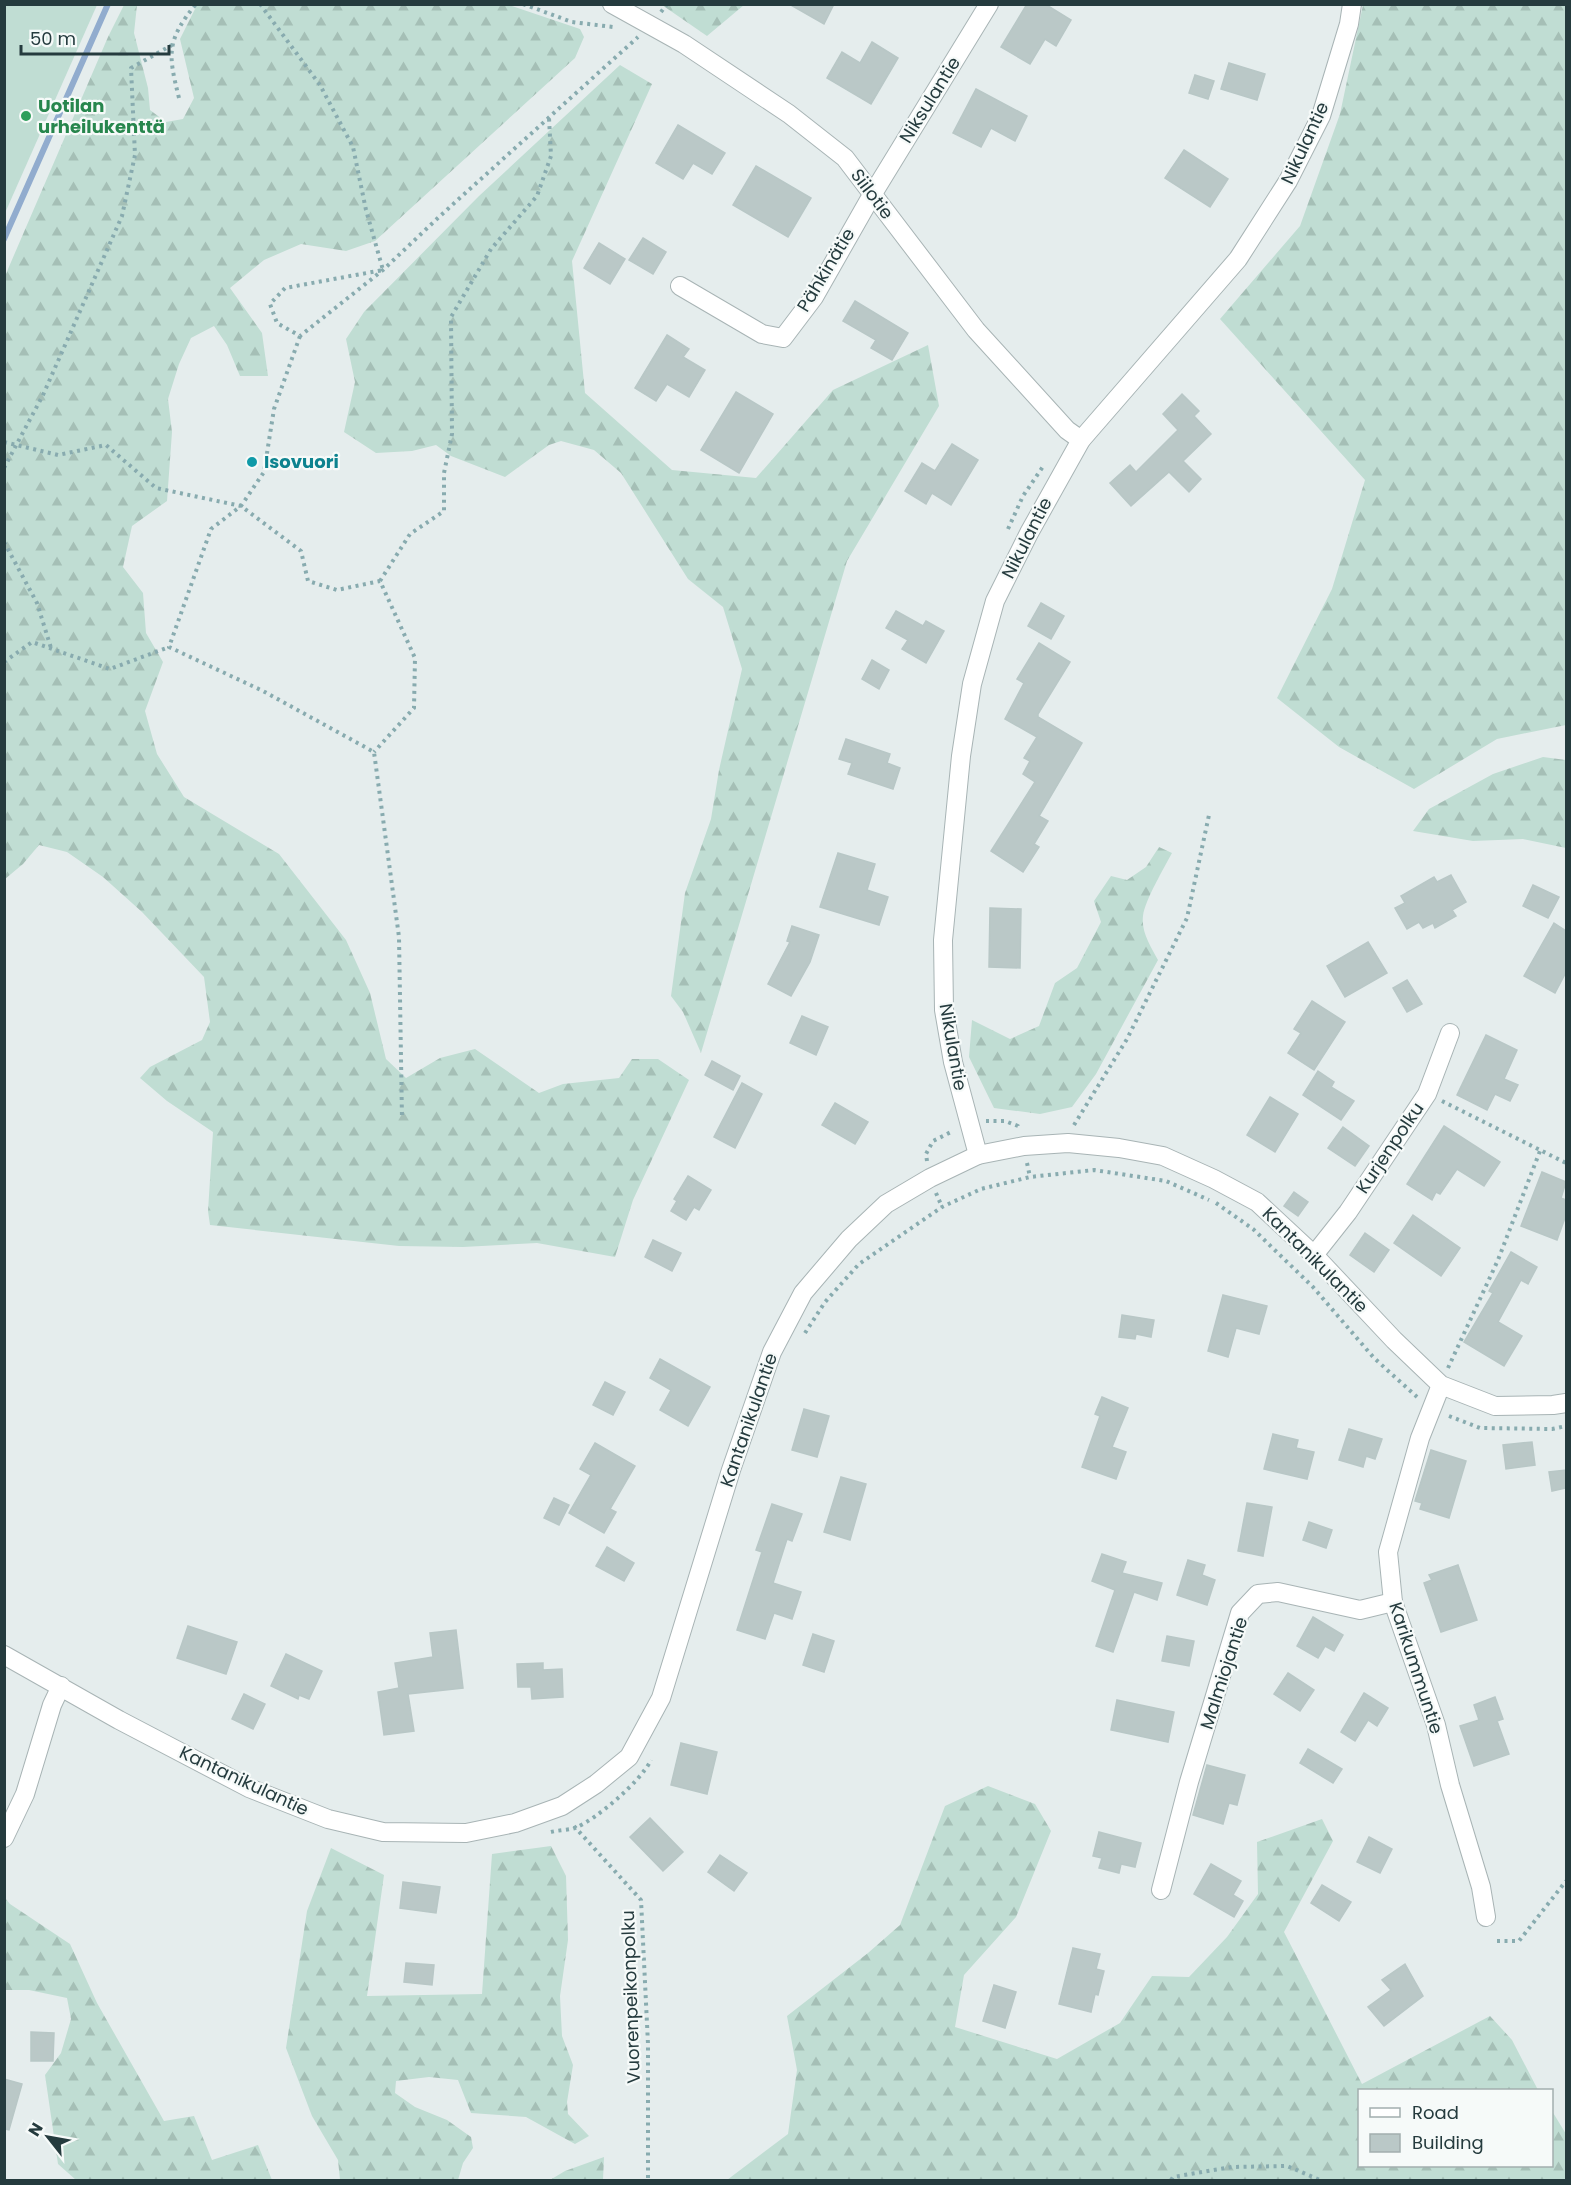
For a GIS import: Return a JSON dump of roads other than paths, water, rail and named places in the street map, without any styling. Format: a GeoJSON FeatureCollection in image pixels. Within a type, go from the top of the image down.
{"type":"FeatureCollection","features":[{"type":"Feature","properties":{"kind":"street","name":"Siilotie"},"geometry":{"type":"LineString","coordinates":[[612,4],[684,44],[789,114],[845,158],[976,330],[1067,430],[1081,440]]}},
{"type":"Feature","properties":{"kind":"street","name":"Niksulantie"},"geometry":{"type":"LineString","coordinates":[[872,195],[989,4]]}},
{"type":"Feature","properties":{"kind":"street","name":"Nikulantie"},"geometry":{"type":"LineString","coordinates":[[978,1155],[953,1062],[944,1010],[943,940],[961,756],[972,684],[995,602],[1029,533],[1081,440],[1238,259],[1288,181],[1321,116],[1352,4]]}},
{"type":"Feature","properties":{"kind":"street","name":"Pähkinätie"},"geometry":{"type":"LineString","coordinates":[[680,286],[754,330],[783,338],[814,297],[872,195]]}},
{"type":"Feature","properties":{"kind":"street","name":"Kurjenpolku"},"geometry":{"type":"LineString","coordinates":[[1314,1255],[1347,1212],[1427,1094],[1449,1033]]}},
{"type":"Feature","properties":{"kind":"street","name":"Kantanikulantie"},"geometry":{"type":"LineString","coordinates":[[4,1655],[119,1720],[249,1788],[339,1822],[383,1832],[466,1833],[515,1823],[562,1806],[596,1784],[629,1756],[661,1698],[731,1470],[772,1352],[803,1293],[849,1239],[886,1204],[930,1178],[978,1155],[1024,1146],[1062,1143],[1119,1148],[1163,1156],[1215,1179],[1257,1202],[1314,1255],[1394,1340],[1441,1385],[1496,1406],[1566,1403]]}},
{"type":"Feature","properties":{"kind":"street","name":"Karikummuntie"},"geometry":{"type":"LineString","coordinates":[[1441,1385],[1419,1438],[1388,1552],[1394,1602],[1436,1725],[1450,1785],[1481,1887],[1486,1917]]}},
{"type":"Feature","properties":{"kind":"street","name":"Malmiojantie"},"geometry":{"type":"LineString","coordinates":[[1161,1890],[1189,1782],[1240,1613],[1258,1594],[1278,1592],[1360,1610],[1394,1602]]}},
{"type":"Feature","properties":{"kind":"street"},"geometry":{"type":"LineString","coordinates":[[4,1838],[25,1794],[52,1705],[61,1686]]}},
{"type":"Feature","properties":{"kind":"waterway"},"geometry":{"type":"LineString","coordinates":[[4,239],[108,4]]}},
{"type":"Feature","properties":{"kind":"place","name":"Uotilan urheilukenttä"},"geometry":{"type":"Point","coordinates":[26,116]}},
{"type":"Feature","properties":{"kind":"place","name":"Isovuori"},"geometry":{"type":"Point","coordinates":[252,462]}}]}
